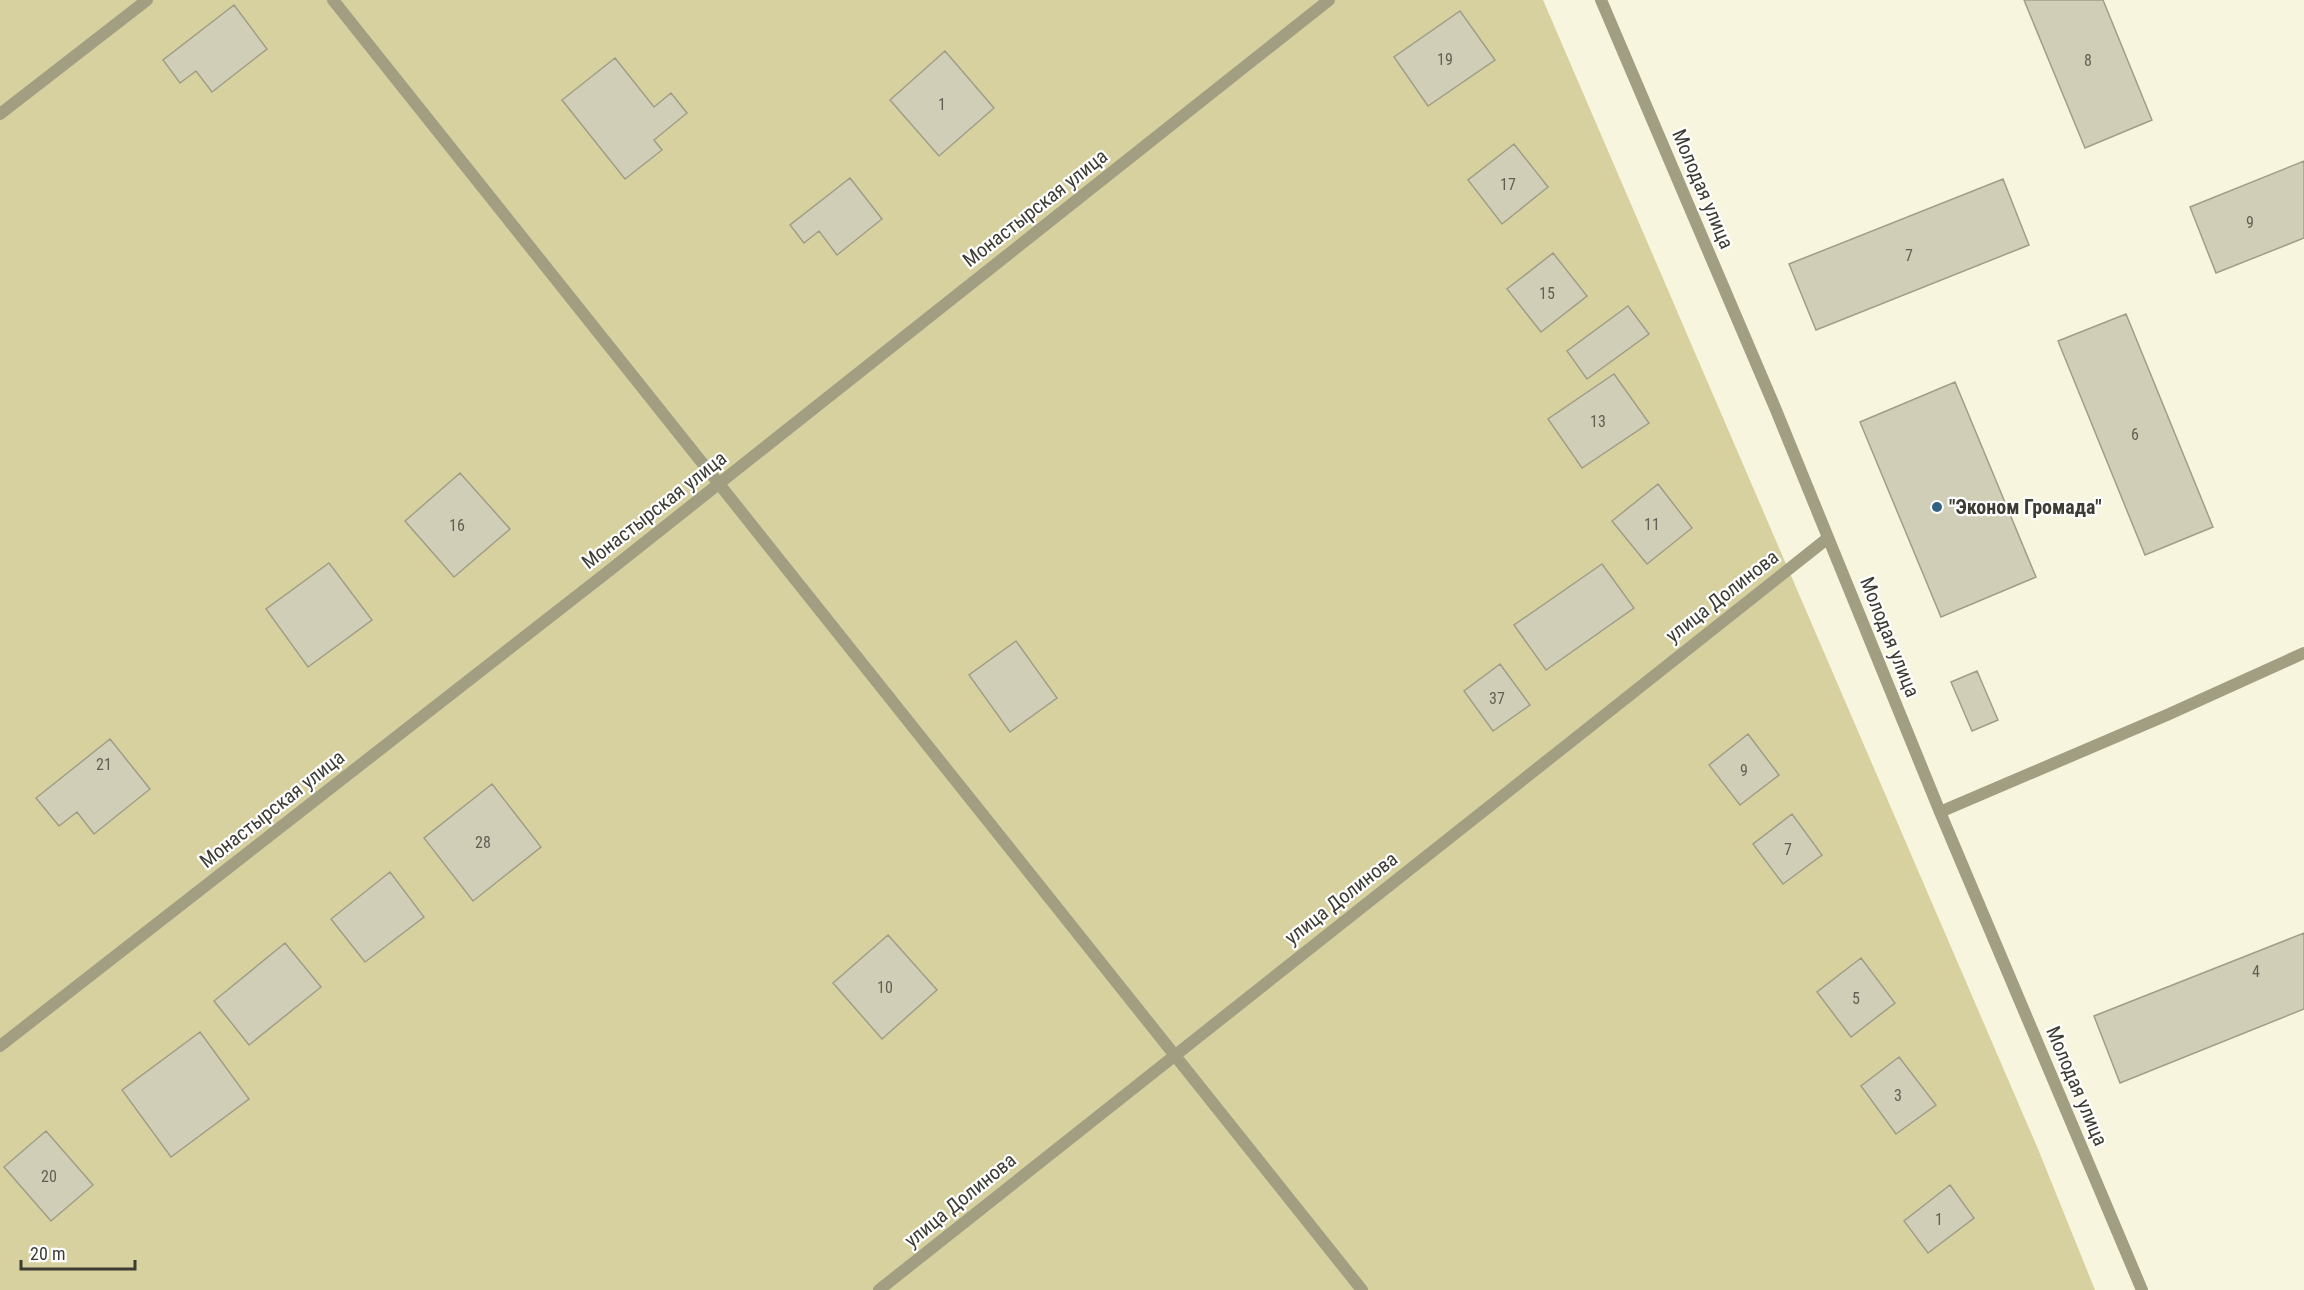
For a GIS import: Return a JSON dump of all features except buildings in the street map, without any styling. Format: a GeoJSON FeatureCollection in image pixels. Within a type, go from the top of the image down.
{"type":"FeatureCollection","features":[{"type":"Feature","properties":{"kind":"street"},"geometry":{"type":"LineString","coordinates":[[0,114],[147,0]]}},
{"type":"Feature","properties":{"kind":"street"},"geometry":{"type":"LineString","coordinates":[[333,0],[1362,1290]]}},
{"type":"Feature","properties":{"kind":"street","name":"Монастырская улица"},"geometry":{"type":"LineString","coordinates":[[0,1046],[719,484],[1329,0]]}},
{"type":"Feature","properties":{"kind":"street","name":"Молодая улица"},"geometry":{"type":"LineString","coordinates":[[1600,0],[1776,410],[1940,812],[2142,1290]]}},
{"type":"Feature","properties":{"kind":"street","name":"улица Долинова"},"geometry":{"type":"LineString","coordinates":[[879,1290],[1828,538]]}},
{"type":"Feature","properties":{"kind":"street"},"geometry":{"type":"LineString","coordinates":[[1940,812],[2167,715],[2304,653]]}},
{"type":"Feature","properties":{"kind":"shaded area"},"geometry":{"type":"Polygon","coordinates":[[[0,0],[1543,0],[2038,1149],[2095,1290],[0,1290],[0,0]]]}},
{"type":"Feature","properties":{"kind":"place","name":"\"Эконом Громада\""},"geometry":{"type":"Point","coordinates":[1937,507]}}]}
